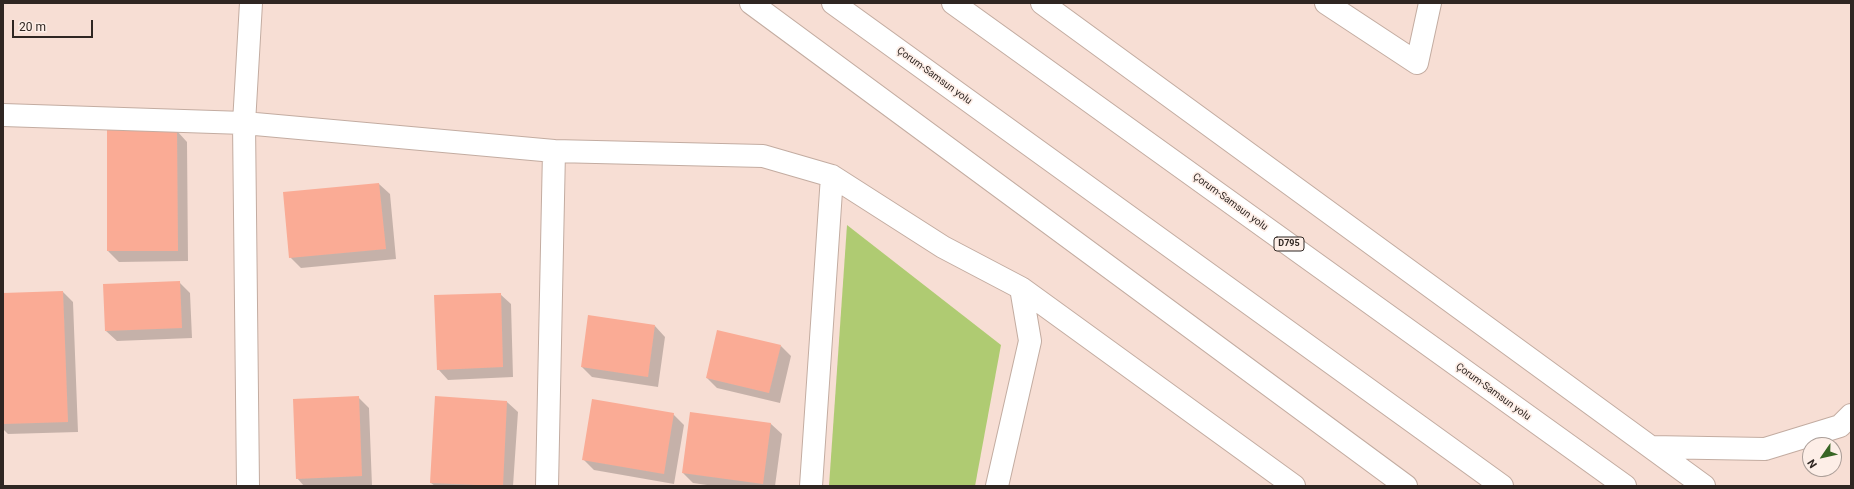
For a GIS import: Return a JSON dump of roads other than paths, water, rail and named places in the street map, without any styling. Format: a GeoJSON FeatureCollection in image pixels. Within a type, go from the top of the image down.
{"type":"FeatureCollection","features":[{"type":"Feature","properties":{"kind":"main road"},"geometry":{"type":"LineString","coordinates":[[248,486],[244,123],[251,3]]}},
{"type":"Feature","properties":{"kind":"main road"},"geometry":{"type":"LineString","coordinates":[[751,3],[1406,486]]}},
{"type":"Feature","properties":{"kind":"main road","name":"Çorum-Samsun yolu"},"geometry":{"type":"LineString","coordinates":[[833,3],[1502,486]]}},
{"type":"Feature","properties":{"kind":"main road","name":"Çorum-Samsun yolu"},"geometry":{"type":"LineString","coordinates":[[953,3],[1625,486]]}},
{"type":"Feature","properties":{"kind":"main road"},"geometry":{"type":"LineString","coordinates":[[1042,3],[1704,486]]}},
{"type":"Feature","properties":{"kind":"main road"},"geometry":{"type":"LineString","coordinates":[[1326,3],[1417,63],[1430,3]]}},
{"type":"Feature","properties":{"kind":"main road"},"geometry":{"type":"LineString","coordinates":[[3,115],[244,123],[554,152],[763,156],[832,176],[943,247],[1021,288],[1294,486]]}},
{"type":"Feature","properties":{"kind":"main road"},"geometry":{"type":"LineString","coordinates":[[547,486],[554,152]]}},
{"type":"Feature","properties":{"kind":"main road"},"geometry":{"type":"LineString","coordinates":[[811,486],[832,176]]}},
{"type":"Feature","properties":{"kind":"main road"},"geometry":{"type":"LineString","coordinates":[[997,486],[1030,341],[1021,288]]}},
{"type":"Feature","properties":{"kind":"main road"},"geometry":{"type":"LineString","coordinates":[[1651,447],[1765,448],[1840,426],[1851,415]]}}]}
